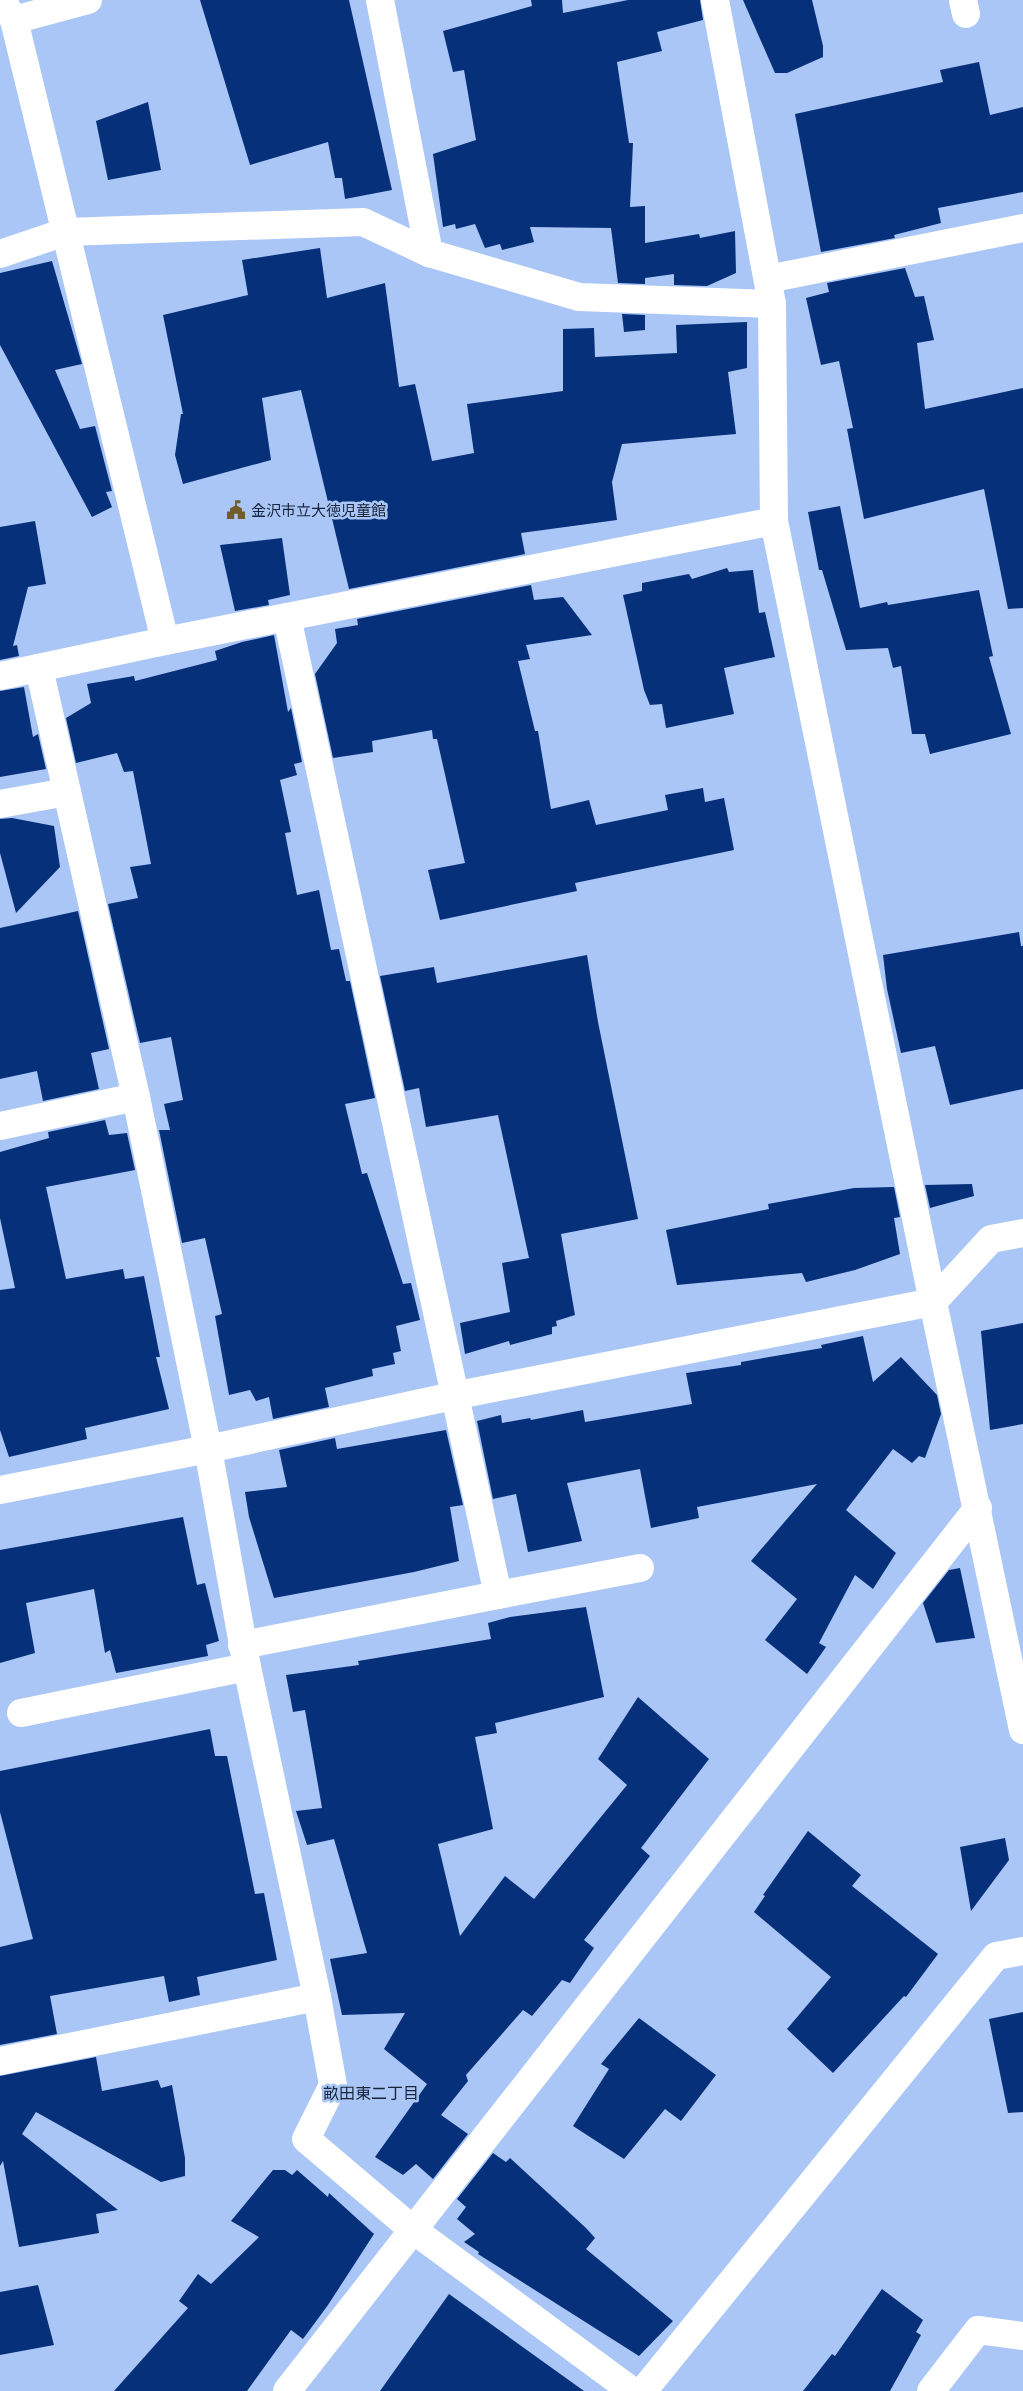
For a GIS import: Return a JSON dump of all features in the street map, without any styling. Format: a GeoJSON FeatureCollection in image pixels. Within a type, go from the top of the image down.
{"type":"FeatureCollection","features":[{"type":"Feature","properties":{"kind":"street"},"geometry":{"type":"LineString","coordinates":[[88,0],[8,10],[65,232],[165,641]]}},
{"type":"Feature","properties":{"kind":"street"},"geometry":{"type":"LineString","coordinates":[[380,0],[429,253]]}},
{"type":"Feature","properties":{"kind":"street"},"geometry":{"type":"LineString","coordinates":[[715,0],[770,292],[774,521],[933,1302],[1022,1717]]}},
{"type":"Feature","properties":{"kind":"street"},"geometry":{"type":"LineString","coordinates":[[0,254],[65,232],[363,222],[429,253],[579,297],[770,292],[1023,228]]}},
{"type":"Feature","properties":{"kind":"street"},"geometry":{"type":"LineString","coordinates":[[0,676],[165,641],[774,521]]}},
{"type":"Feature","properties":{"kind":"street"},"geometry":{"type":"LineString","coordinates":[[287,617],[453,1396],[498,1595]]}},
{"type":"Feature","properties":{"kind":"street"},"geometry":{"type":"LineString","coordinates":[[39,668],[136,1097],[208,1449],[245,1656],[317,1997],[333,2085],[306,2139],[412,2229],[632,2391]]}},
{"type":"Feature","properties":{"kind":"street"},"geometry":{"type":"LineString","coordinates":[[0,804],[67,792]]}},
{"type":"Feature","properties":{"kind":"street"},"geometry":{"type":"LineString","coordinates":[[0,1126],[136,1097]]}},
{"type":"Feature","properties":{"kind":"street"},"geometry":{"type":"LineString","coordinates":[[0,1490],[208,1449],[453,1396],[933,1302],[991,1239],[1023,1233]]}},
{"type":"Feature","properties":{"kind":"street"},"geometry":{"type":"LineString","coordinates":[[287,2391],[978,1508]]}},
{"type":"Feature","properties":{"kind":"street"},"geometry":{"type":"LineString","coordinates":[[21,1713],[245,1656],[498,1595],[640,1568]]}},
{"type":"Feature","properties":{"kind":"street"},"geometry":{"type":"LineString","coordinates":[[643,2391],[996,1956],[1023,1951]]}},
{"type":"Feature","properties":{"kind":"street"},"geometry":{"type":"LineString","coordinates":[[0,2061],[317,1997]]}},
{"type":"Feature","properties":{"kind":"street"},"geometry":{"type":"LineString","coordinates":[[931,2391],[978,2330],[1023,2336]]}},
{"type":"Feature","properties":{"kind":"building"},"geometry":{"type":"Polygon","coordinates":[[[200,0],[349,0],[392,190],[345,199],[342,178],[335,178],[328,142],[250,165],[200,0]]]}},
{"type":"Feature","properties":{"kind":"building"},"geometry":{"type":"Polygon","coordinates":[[[531,0],[562,0],[563,13],[628,0],[700,0],[703,20],[657,32],[662,51],[617,62],[629,143],[633,143],[630,207],[645,206],[645,243],[699,234],[700,238],[735,231],[736,273],[707,286],[674,285],[674,274],[645,278],[645,284],[618,283],[611,228],[530,227],[534,242],[502,250],[500,244],[485,248],[475,224],[456,229],[455,224],[443,227],[433,154],[476,140],[464,70],[453,72],[443,31],[532,6],[531,0]]]}},
{"type":"Feature","properties":{"kind":"building"},"geometry":{"type":"Polygon","coordinates":[[[743,0],[812,0],[823,46],[823,57],[787,73],[775,73],[743,0]]]}},
{"type":"Feature","properties":{"kind":"building"},"geometry":{"type":"Polygon","coordinates":[[[979,62],[990,115],[1023,107],[1023,192],[938,208],[941,223],[894,235],[895,238],[821,252],[795,114],[943,82],[940,70],[979,62]]]}},
{"type":"Feature","properties":{"kind":"building"},"geometry":{"type":"Polygon","coordinates":[[[148,102],[161,170],[108,180],[96,121],[148,102]]]}},
{"type":"Feature","properties":{"kind":"building"},"geometry":{"type":"Polygon","coordinates":[[[320,248],[327,298],[385,283],[399,387],[415,384],[432,461],[474,453],[467,404],[563,391],[563,329],[594,328],[595,357],[677,353],[676,325],[747,322],[747,368],[728,372],[736,434],[622,444],[612,482],[617,520],[521,533],[525,554],[349,589],[301,390],[262,398],[271,460],[183,484],[175,455],[181,414],[183,414],[163,315],[248,295],[242,260],[320,248]]]}},
{"type":"Feature","properties":{"kind":"building"},"geometry":{"type":"Polygon","coordinates":[[[52,261],[82,364],[55,370],[80,429],[95,426],[112,491],[106,492],[112,507],[92,517],[0,345],[0,273],[52,261]]]}},
{"type":"Feature","properties":{"kind":"building"},"geometry":{"type":"Polygon","coordinates":[[[905,268],[915,297],[924,296],[934,340],[917,343],[925,409],[1023,388],[1023,608],[1008,609],[984,489],[864,519],[847,429],[853,428],[839,361],[821,365],[806,298],[829,292],[827,283],[905,268]]]}},
{"type":"Feature","properties":{"kind":"building"},"geometry":{"type":"Polygon","coordinates":[[[622,314],[645,315],[645,330],[624,332],[622,314]]]}},
{"type":"Feature","properties":{"kind":"building"},"geometry":{"type":"Polygon","coordinates":[[[840,506],[860,608],[887,602],[888,605],[979,590],[993,656],[989,657],[1011,734],[930,754],[925,734],[912,734],[901,666],[893,668],[888,648],[846,650],[822,570],[819,570],[808,512],[840,506]]]}},
{"type":"Feature","properties":{"kind":"building"},"geometry":{"type":"Polygon","coordinates":[[[35,521],[46,584],[28,587],[13,646],[17,645],[19,656],[0,660],[0,527],[35,521]]]}},
{"type":"Feature","properties":{"kind":"building"},"geometry":{"type":"Polygon","coordinates":[[[282,538],[290,595],[268,600],[269,605],[235,611],[220,545],[282,538]]]}},
{"type":"Feature","properties":{"kind":"building"},"geometry":{"type":"Polygon","coordinates":[[[727,568],[729,572],[753,570],[759,613],[765,612],[775,657],[724,668],[734,714],[666,728],[662,704],[650,705],[644,690],[623,595],[642,591],[642,583],[689,574],[692,579],[727,568]]]}},
{"type":"Feature","properties":{"kind":"building"},"geometry":{"type":"Polygon","coordinates":[[[531,585],[534,600],[563,597],[592,635],[526,645],[530,659],[518,661],[535,731],[538,731],[551,809],[589,800],[596,825],[668,810],[665,795],[703,788],[705,802],[724,798],[734,850],[575,883],[577,891],[440,920],[428,870],[465,863],[437,739],[433,739],[432,730],[372,741],[373,752],[333,758],[315,674],[337,643],[335,629],[358,625],[357,619],[531,585]]]}},
{"type":"Feature","properties":{"kind":"building"},"geometry":{"type":"Polygon","coordinates":[[[274,635],[288,712],[291,708],[302,762],[294,764],[297,775],[280,780],[291,832],[285,833],[297,895],[319,890],[331,950],[339,949],[346,981],[350,981],[375,1098],[345,1104],[362,1174],[367,1173],[403,1284],[411,1283],[420,1320],[396,1326],[401,1351],[393,1353],[395,1364],[372,1369],[373,1376],[325,1388],[329,1407],[273,1419],[269,1397],[256,1401],[250,1390],[229,1395],[215,1316],[222,1314],[205,1238],[182,1243],[159,1130],[170,1130],[164,1104],[183,1100],[171,1037],[140,1043],[108,904],[138,898],[130,867],[151,864],[133,771],[124,772],[117,753],[76,763],[66,718],[91,703],[87,684],[134,676],[135,681],[217,660],[215,651],[242,642],[274,635]]]}},
{"type":"Feature","properties":{"kind":"building"},"geometry":{"type":"Polygon","coordinates":[[[24,687],[33,737],[38,734],[46,769],[0,777],[0,691],[24,687]]]}},
{"type":"Feature","properties":{"kind":"building"},"geometry":{"type":"Polygon","coordinates":[[[12,818],[54,826],[60,867],[16,913],[0,853],[0,819],[12,818]]]}},
{"type":"Feature","properties":{"kind":"building"},"geometry":{"type":"Polygon","coordinates":[[[78,911],[109,1049],[91,1053],[99,1089],[43,1101],[37,1071],[0,1079],[0,928],[78,911]]]}},
{"type":"Feature","properties":{"kind":"building"},"geometry":{"type":"Polygon","coordinates":[[[1019,932],[1021,946],[1023,946],[1023,1089],[950,1105],[935,1046],[901,1053],[887,989],[883,955],[1019,932]]]}},
{"type":"Feature","properties":{"kind":"building"},"geometry":{"type":"Polygon","coordinates":[[[587,955],[598,1022],[638,1219],[561,1234],[575,1315],[556,1321],[557,1326],[552,1327],[552,1334],[510,1345],[509,1341],[465,1354],[460,1323],[510,1312],[502,1263],[529,1258],[498,1115],[426,1127],[419,1088],[405,1091],[380,976],[434,967],[437,983],[587,955]]]}},
{"type":"Feature","properties":{"kind":"building"},"geometry":{"type":"Polygon","coordinates":[[[105,1120],[109,1135],[127,1133],[135,1170],[46,1187],[66,1279],[123,1269],[125,1279],[144,1276],[160,1357],[156,1357],[169,1409],[85,1428],[87,1439],[9,1457],[0,1430],[0,1290],[15,1288],[0,1218],[0,1152],[49,1138],[48,1132],[105,1120]]]}},
{"type":"Feature","properties":{"kind":"building"},"geometry":{"type":"Polygon","coordinates":[[[972,1184],[974,1196],[930,1208],[925,1185],[972,1184]]]}},
{"type":"Feature","properties":{"kind":"building"},"geometry":{"type":"Polygon","coordinates":[[[894,1187],[900,1217],[894,1218],[900,1254],[855,1270],[806,1282],[802,1273],[677,1285],[666,1230],[769,1209],[768,1204],[854,1188],[894,1187]]]}},
{"type":"Feature","properties":{"kind":"building"},"geometry":{"type":"Polygon","coordinates":[[[1023,1323],[1023,1424],[990,1430],[981,1331],[1023,1323]]]}},
{"type":"Feature","properties":{"kind":"building"},"geometry":{"type":"Polygon","coordinates":[[[863,1336],[873,1382],[901,1357],[937,1395],[941,1414],[925,1458],[919,1456],[912,1463],[893,1449],[846,1510],[896,1553],[873,1589],[855,1575],[819,1643],[826,1647],[807,1674],[765,1640],[797,1599],[751,1561],[817,1484],[697,1507],[699,1518],[651,1528],[640,1469],[567,1483],[582,1541],[528,1552],[516,1494],[493,1499],[477,1421],[501,1415],[502,1423],[530,1418],[531,1420],[583,1410],[585,1422],[692,1404],[686,1373],[741,1365],[741,1362],[822,1348],[821,1345],[863,1336]]]}},
{"type":"Feature","properties":{"kind":"building"},"geometry":{"type":"Polygon","coordinates":[[[446,1430],[463,1505],[450,1507],[459,1561],[414,1572],[274,1598],[249,1517],[245,1492],[287,1487],[279,1450],[335,1438],[337,1449],[446,1430]]]}},
{"type":"Feature","properties":{"kind":"building"},"geometry":{"type":"Polygon","coordinates":[[[183,1517],[197,1585],[205,1583],[219,1641],[206,1645],[208,1656],[116,1673],[110,1650],[105,1653],[94,1589],[26,1603],[35,1653],[0,1663],[0,1550],[183,1517]]]}},
{"type":"Feature","properties":{"kind":"building"},"geometry":{"type":"Polygon","coordinates":[[[960,1568],[975,1638],[936,1643],[923,1603],[949,1570],[960,1568]]]}},
{"type":"Feature","properties":{"kind":"building"},"geometry":{"type":"Polygon","coordinates":[[[586,1607],[604,1697],[495,1723],[497,1733],[475,1737],[493,1829],[438,1844],[460,1936],[505,1876],[534,1899],[627,1785],[598,1759],[638,1697],[709,1759],[641,1848],[650,1856],[584,1940],[594,1948],[570,1983],[562,1980],[532,2016],[523,2010],[466,2075],[468,2081],[441,2115],[468,2134],[433,2179],[416,2164],[403,2175],[375,2157],[427,2084],[384,2049],[405,2013],[342,2015],[330,1959],[367,1953],[334,1839],[307,1845],[296,1811],[322,1808],[305,1710],[293,1712],[286,1675],[359,1665],[358,1661],[491,1639],[488,1623],[510,1617],[586,1607]]]}},
{"type":"Feature","properties":{"kind":"building"},"geometry":{"type":"Polygon","coordinates":[[[210,1729],[215,1756],[227,1756],[255,1894],[264,1893],[277,1960],[197,1977],[200,1995],[169,2002],[164,1976],[50,1996],[57,2034],[0,2045],[0,1947],[33,1939],[0,1812],[0,1771],[210,1729]]]}},
{"type":"Feature","properties":{"kind":"building"},"geometry":{"type":"Polygon","coordinates":[[[808,1831],[861,1875],[852,1886],[938,1954],[906,1997],[904,1996],[833,2073],[787,2029],[831,1977],[754,1912],[765,1896],[763,1895],[808,1831]]]}},
{"type":"Feature","properties":{"kind":"building"},"geometry":{"type":"Polygon","coordinates":[[[1005,1838],[1009,1860],[971,1911],[960,1847],[1005,1838]]]}},
{"type":"Feature","properties":{"kind":"building"},"geometry":{"type":"Polygon","coordinates":[[[1023,2012],[1023,2112],[1008,2113],[989,2019],[1023,2012]]]}},
{"type":"Feature","properties":{"kind":"building"},"geometry":{"type":"Polygon","coordinates":[[[639,2018],[716,2075],[681,2121],[665,2109],[624,2159],[573,2126],[609,2069],[601,2064],[639,2018]]]}},
{"type":"Feature","properties":{"kind":"building"},"geometry":{"type":"Polygon","coordinates":[[[96,2057],[102,2091],[158,2080],[161,2088],[172,2085],[185,2158],[185,2176],[161,2182],[36,2112],[22,2134],[118,2210],[96,2214],[99,2233],[19,2247],[3,2161],[0,2166],[0,2076],[96,2057]]]}},
{"type":"Feature","properties":{"kind":"building"},"geometry":{"type":"Polygon","coordinates":[[[493,2153],[506,2162],[510,2158],[586,2228],[595,2238],[586,2249],[673,2321],[639,2356],[478,2254],[479,2252],[464,2242],[475,2234],[457,2219],[466,2207],[457,2199],[493,2153]]]}},
{"type":"Feature","properties":{"kind":"building"},"geometry":{"type":"Polygon","coordinates":[[[273,2170],[285,2170],[292,2175],[297,2170],[328,2197],[329,2193],[374,2234],[328,2305],[303,2339],[291,2330],[247,2391],[114,2391],[188,2308],[179,2301],[198,2274],[211,2284],[259,2237],[231,2221],[273,2170]]]}},
{"type":"Feature","properties":{"kind":"building"},"geometry":{"type":"Polygon","coordinates":[[[38,2285],[54,2345],[0,2355],[0,2292],[38,2285]]]}},
{"type":"Feature","properties":{"kind":"building"},"geometry":{"type":"Polygon","coordinates":[[[882,2289],[923,2320],[916,2332],[921,2335],[890,2391],[803,2391],[832,2354],[835,2356],[882,2289]]]}},
{"type":"Feature","properties":{"kind":"building"},"geometry":{"type":"Polygon","coordinates":[[[449,2294],[584,2391],[380,2391],[449,2294]]]}},
{"type":"Feature","properties":{"kind":"place","name":"金沢市立大徳児童館"},"geometry":{"type":"Point","coordinates":[236,510]}},
{"type":"Feature","properties":{"kind":"district","name":"畝田東二丁目"},"geometry":{"type":"Point","coordinates":[371,2093]}}]}
